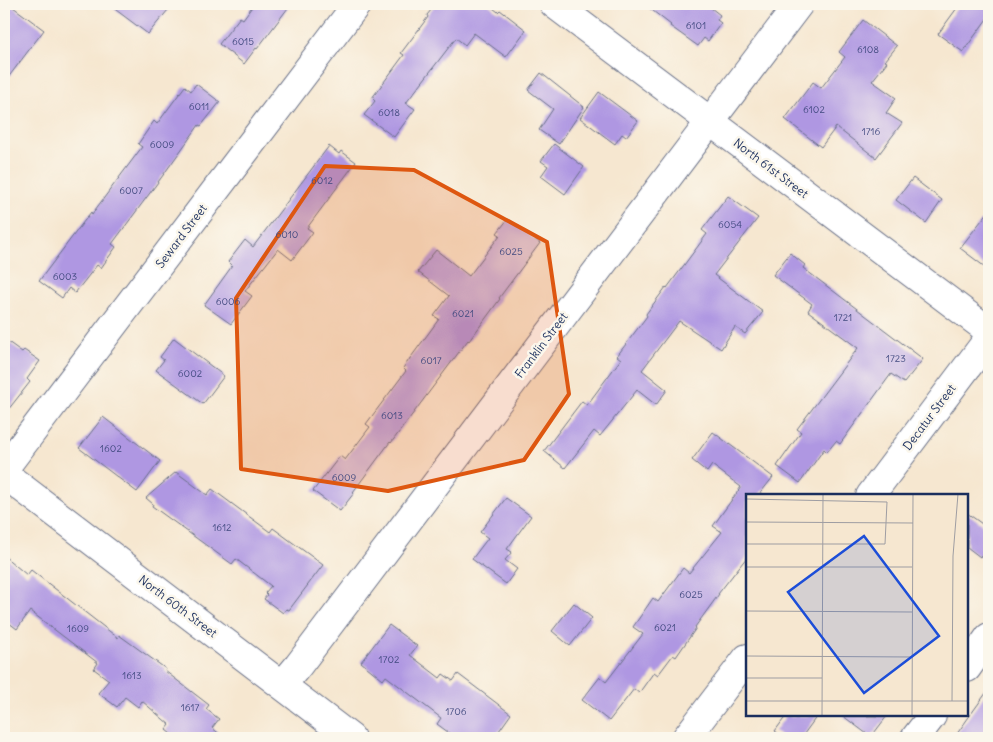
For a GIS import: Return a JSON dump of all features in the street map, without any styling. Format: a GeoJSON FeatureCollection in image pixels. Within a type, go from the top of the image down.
{"type":"FeatureCollection","features":[{"type":"Feature","properties":{"kind":"street","name":"Seward Street"},"geometry":{"type":"LineString","coordinates":[[4,469],[357,4]]}},
{"type":"Feature","properties":{"kind":"street","name":"North 61st Street"},"geometry":{"type":"LineString","coordinates":[[554,4],[989,332]]}},
{"type":"Feature","properties":{"kind":"street","name":"Franklin Street"},"geometry":{"type":"LineString","coordinates":[[282,685],[304,659],[799,4]]}},
{"type":"Feature","properties":{"kind":"street","name":"Decatur Street"},"geometry":{"type":"LineString","coordinates":[[872,494],[989,338]]}},
{"type":"Feature","properties":{"kind":"street","name":"North 60th Street"},"geometry":{"type":"LineString","coordinates":[[4,474],[351,738]]}},
{"type":"Feature","properties":{"kind":"street"},"geometry":{"type":"LineString","coordinates":[[968,667],[989,637]]}},
{"type":"Feature","properties":{"kind":"street"},"geometry":{"type":"LineString","coordinates":[[686,738],[746,659]]}},
{"type":"Feature","properties":{"kind":"street"},"geometry":{"type":"LineString","coordinates":[[915,738],[931,717]]}},
{"type":"Feature","properties":{"kind":"highlighted area"},"geometry":{"type":"Polygon","coordinates":[[[325,166],[414,170],[547,242],[569,394],[524,460],[388,491],[241,469],[236,298],[325,166]]]}},
{"type":"Feature","properties":{"kind":"building"},"geometry":{"type":"Polygon","coordinates":[[[4,4],[9,4],[44,30],[4,83],[4,4]]]}},
{"type":"Feature","properties":{"kind":"building"},"geometry":{"type":"Polygon","coordinates":[[[108,4],[173,4],[148,34],[108,4]]]}},
{"type":"Feature","properties":{"kind":"building"},"geometry":{"type":"Polygon","coordinates":[[[254,4],[291,4],[244,64],[219,44],[240,17],[243,19],[254,4]]]}},
{"type":"Feature","properties":{"kind":"building"},"geometry":{"type":"Polygon","coordinates":[[[436,4],[488,4],[498,12],[500,10],[526,30],[506,57],[474,33],[465,45],[456,38],[406,103],[415,109],[394,137],[364,115],[375,101],[372,98],[404,55],[401,53],[436,4]]]}},
{"type":"Feature","properties":{"kind":"building"},"geometry":{"type":"Polygon","coordinates":[[[644,4],[706,4],[720,15],[717,20],[721,23],[708,41],[704,38],[698,46],[644,4]]]}},
{"type":"Feature","properties":{"kind":"building"},"geometry":{"type":"Polygon","coordinates":[[[960,4],[989,4],[989,16],[963,52],[938,34],[960,4]]]}},
{"type":"Feature","properties":{"kind":"building"},"geometry":{"type":"Polygon","coordinates":[[[863,20],[897,46],[872,81],[896,98],[886,113],[902,123],[876,158],[836,127],[821,147],[785,119],[813,82],[821,88],[845,57],[839,52],[863,20]]]}},
{"type":"Feature","properties":{"kind":"building"},"geometry":{"type":"Polygon","coordinates":[[[541,73],[584,107],[559,144],[539,130],[553,109],[528,90],[541,73]]]}},
{"type":"Feature","properties":{"kind":"building"},"geometry":{"type":"Polygon","coordinates":[[[196,84],[220,102],[201,126],[199,125],[112,244],[116,247],[101,268],[97,265],[75,293],[69,288],[62,298],[39,281],[142,147],[138,144],[154,121],[157,124],[185,86],[191,91],[196,84]]]}},
{"type":"Feature","properties":{"kind":"building"},"geometry":{"type":"Polygon","coordinates":[[[599,92],[638,121],[626,137],[622,134],[615,144],[580,118],[599,92]]]}},
{"type":"Feature","properties":{"kind":"building"},"geometry":{"type":"Polygon","coordinates":[[[554,144],[584,167],[565,194],[541,176],[548,166],[541,161],[554,144]]]}},
{"type":"Feature","properties":{"kind":"building"},"geometry":{"type":"Polygon","coordinates":[[[329,146],[339,154],[341,151],[356,162],[307,228],[313,232],[292,260],[278,249],[245,291],[252,296],[231,324],[204,305],[232,266],[228,262],[245,240],[253,247],[329,146]]]}},
{"type":"Feature","properties":{"kind":"building"},"geometry":{"type":"Polygon","coordinates":[[[913,178],[942,200],[926,223],[896,200],[913,178]]]}},
{"type":"Feature","properties":{"kind":"building"},"geometry":{"type":"Polygon","coordinates":[[[728,196],[758,218],[714,275],[763,312],[745,334],[735,327],[721,349],[679,321],[642,370],[667,390],[656,405],[637,390],[600,436],[594,431],[565,468],[544,451],[582,401],[587,405],[621,359],[617,356],[647,316],[646,314],[707,234],[702,230],[728,196]]]}},
{"type":"Feature","properties":{"kind":"building"},"geometry":{"type":"Polygon","coordinates":[[[989,211],[989,270],[960,248],[989,211]]]}},
{"type":"Feature","properties":{"kind":"building"},"geometry":{"type":"Polygon","coordinates":[[[508,219],[540,243],[469,341],[390,442],[340,511],[313,491],[340,456],[345,460],[370,427],[366,424],[406,371],[403,368],[439,319],[434,316],[449,296],[418,272],[436,250],[469,276],[500,235],[497,233],[508,219]]]}},
{"type":"Feature","properties":{"kind":"building"},"geometry":{"type":"Polygon","coordinates":[[[790,253],[805,265],[803,268],[923,359],[904,383],[891,374],[840,444],[836,441],[827,452],[824,449],[800,483],[777,466],[801,432],[797,429],[858,348],[808,311],[812,304],[773,275],[790,253]]]}},
{"type":"Feature","properties":{"kind":"building"},"geometry":{"type":"Polygon","coordinates":[[[174,338],[224,376],[203,404],[156,370],[164,360],[160,357],[174,338]]]}},
{"type":"Feature","properties":{"kind":"building"},"geometry":{"type":"Polygon","coordinates":[[[4,339],[22,352],[24,350],[40,361],[27,379],[30,382],[4,415],[4,339]]]}},
{"type":"Feature","properties":{"kind":"building"},"geometry":{"type":"Polygon","coordinates":[[[103,417],[160,461],[137,492],[79,448],[103,417]]]}},
{"type":"Feature","properties":{"kind":"building"},"geometry":{"type":"Polygon","coordinates":[[[713,432],[773,477],[760,494],[746,494],[746,558],[718,594],[676,657],[673,655],[658,675],[654,672],[639,693],[634,689],[609,721],[582,700],[600,677],[606,682],[643,634],[633,627],[653,598],[658,602],[683,568],[689,573],[722,532],[713,526],[741,487],[712,465],[707,472],[692,460],[713,432]]]}},
{"type":"Feature","properties":{"kind":"building"},"geometry":{"type":"Polygon","coordinates":[[[176,472],[207,495],[212,489],[270,532],[273,528],[323,565],[289,610],[286,609],[283,613],[264,599],[267,595],[265,593],[271,586],[236,559],[232,564],[152,506],[153,504],[146,498],[176,472]]]}},
{"type":"Feature","properties":{"kind":"building"},"geometry":{"type":"Polygon","coordinates":[[[506,498],[531,516],[507,549],[512,552],[505,560],[517,569],[506,584],[472,559],[488,538],[480,532],[506,498]]]}},
{"type":"Feature","properties":{"kind":"building"},"geometry":{"type":"Polygon","coordinates":[[[968,514],[989,529],[989,545],[980,557],[968,548],[968,514]]]}},
{"type":"Feature","properties":{"kind":"building"},"geometry":{"type":"Polygon","coordinates":[[[4,556],[27,575],[31,570],[118,638],[119,635],[166,669],[165,671],[209,705],[206,709],[219,719],[212,728],[225,738],[176,738],[166,730],[170,725],[142,701],[138,707],[125,697],[117,707],[98,693],[109,680],[94,669],[98,663],[30,611],[17,629],[4,619],[4,556]]]}},
{"type":"Feature","properties":{"kind":"building"},"geometry":{"type":"Polygon","coordinates":[[[574,603],[592,618],[570,646],[552,631],[574,603]]]}},
{"type":"Feature","properties":{"kind":"building"},"geometry":{"type":"Polygon","coordinates":[[[389,625],[417,646],[410,655],[440,678],[443,674],[453,681],[458,674],[511,714],[494,738],[456,738],[437,724],[441,718],[386,676],[383,680],[361,662],[389,625]]]}},
{"type":"Feature","properties":{"kind":"building"},"geometry":{"type":"Polygon","coordinates":[[[989,689],[989,738],[954,738],[971,714],[989,689]]]}},
{"type":"Feature","properties":{"kind":"building"},"geometry":{"type":"Polygon","coordinates":[[[785,717],[816,717],[801,738],[784,738],[775,731],[785,717]]]}},
{"type":"Feature","properties":{"kind":"building"},"geometry":{"type":"Polygon","coordinates":[[[844,717],[886,717],[871,737],[844,717]]]}}]}
